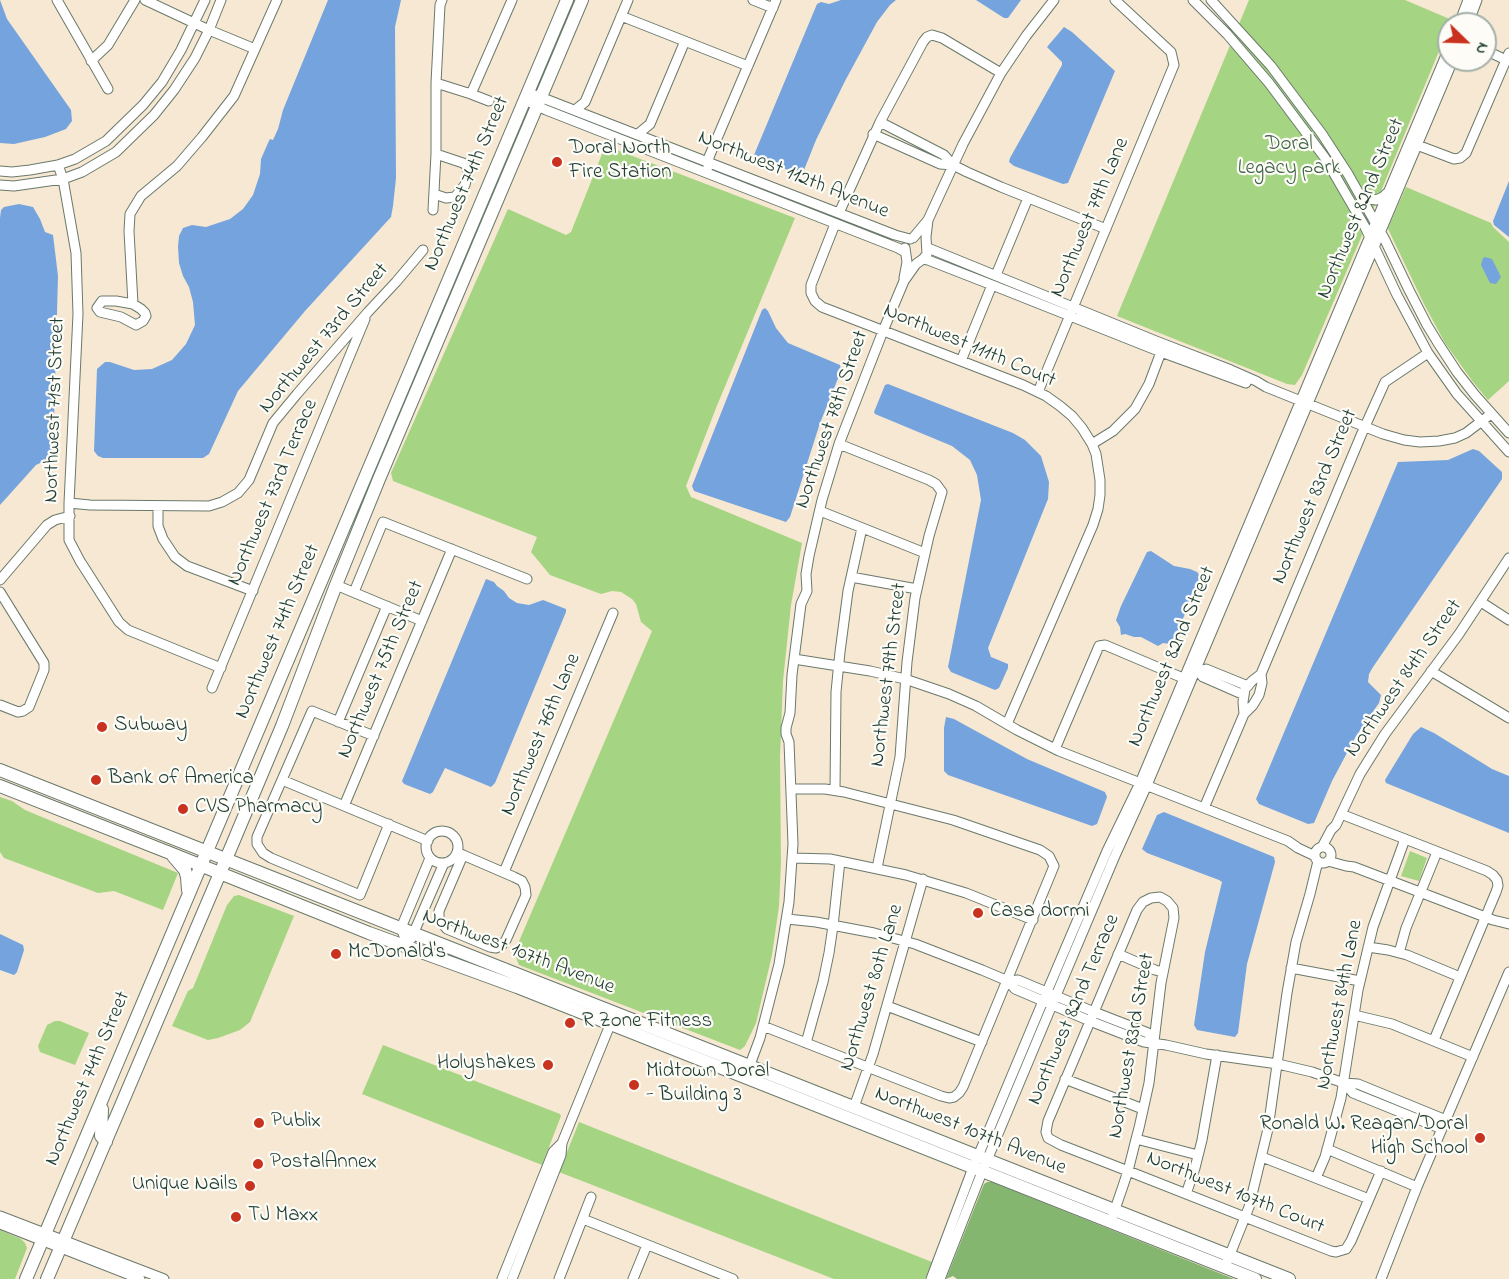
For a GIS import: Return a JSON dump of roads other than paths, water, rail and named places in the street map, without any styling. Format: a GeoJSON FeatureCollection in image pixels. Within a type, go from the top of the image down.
{"type":"FeatureCollection","features":[{"type":"Feature","properties":{"kind":"main road","name":"Northwest 74th Street"},"geometry":{"type":"LineString","coordinates":[[26,1279],[567,0]]}},
{"type":"Feature","properties":{"kind":"main road","name":"Northwest 74th Street"},"geometry":{"type":"LineString","coordinates":[[47,1279],[282,726],[388,457],[582,0]]}},
{"type":"Feature","properties":{"kind":"main road"},"geometry":{"type":"LineString","coordinates":[[308,658],[305,650],[317,616],[315,610],[311,608]]}},
{"type":"Feature","properties":{"kind":"main road","name":"Northwest 107th Avenue"},"geometry":{"type":"LineString","coordinates":[[0,770],[414,933],[612,1018],[980,1164],[1228,1261],[1289,1279]]}},
{"type":"Feature","properties":{"kind":"main road","name":"Northwest 107th Avenue"},"geometry":{"type":"LineString","coordinates":[[0,786],[359,929],[612,1018]]}},
{"type":"Feature","properties":{"kind":"main road"},"geometry":{"type":"LineString","coordinates":[[170,853],[188,876],[188,895]]}},
{"type":"Feature","properties":{"kind":"main road","name":"Northwest 107th Avenue"},"geometry":{"type":"LineString","coordinates":[[747,1071],[854,1107],[980,1164]]}},
{"type":"Feature","properties":{"kind":"main road"},"geometry":{"type":"LineString","coordinates":[[102,1099],[101,1136],[106,1142]]}},
{"type":"Feature","properties":{"kind":"main road","name":"Northwest 107th Avenue"},"geometry":{"type":"LineString","coordinates":[[1228,1261],[1255,1279]]}},
{"type":"Feature","properties":{"kind":"street"},"geometry":{"type":"LineString","coordinates":[[57,0],[108,89]]}},
{"type":"Feature","properties":{"kind":"street"},"geometry":{"type":"LineString","coordinates":[[92,61],[108,45],[135,0]]}},
{"type":"Feature","properties":{"kind":"street"},"geometry":{"type":"LineString","coordinates":[[145,0],[255,49]]}},
{"type":"Feature","properties":{"kind":"street"},"geometry":{"type":"LineString","coordinates":[[0,171],[12,172],[58,165],[75,159],[106,141],[143,105],[162,82],[181,50],[205,0]]}},
{"type":"Feature","properties":{"kind":"street"},"geometry":{"type":"LineString","coordinates":[[0,185],[24,185],[63,179],[82,172],[116,152],[154,115],[174,90],[195,58],[221,0]]}},
{"type":"Feature","properties":{"kind":"street"},"geometry":{"type":"LineString","coordinates":[[133,304],[105,300],[97,308],[100,312],[136,325],[146,316],[133,304],[130,214],[141,196],[183,159],[234,96],[277,0]]}},
{"type":"Feature","properties":{"kind":"street"},"geometry":{"type":"LineString","coordinates":[[433,210],[436,83],[442,0]]}},
{"type":"Feature","properties":{"kind":"street"},"geometry":{"type":"LineString","coordinates":[[471,94],[512,0]]}},
{"type":"Feature","properties":{"kind":"street"},"geometry":{"type":"LineString","coordinates":[[575,111],[585,100],[628,0]]}},
{"type":"Feature","properties":{"kind":"street"},"geometry":{"type":"LineString","coordinates":[[712,175],[708,161],[775,4],[753,0]]}},
{"type":"Feature","properties":{"kind":"street"},"geometry":{"type":"LineString","coordinates":[[1054,0],[1001,73],[953,165],[928,220],[905,246],[905,254],[911,260],[921,260],[1156,341],[1364,427],[1404,440],[1420,442],[1455,438],[1466,433],[1491,414]]}},
{"type":"Feature","properties":{"kind":"street","name":"Northwest 79th Lane"},"geometry":{"type":"LineString","coordinates":[[1038,392],[1174,65],[1171,52],[1115,0]]}},
{"type":"Feature","properties":{"kind":"street"},"geometry":{"type":"LineString","coordinates":[[1193,0],[1250,61],[1325,158],[1352,204],[1428,353],[1457,394],[1509,452]]}},
{"type":"Feature","properties":{"kind":"street"},"geometry":{"type":"LineString","coordinates":[[1204,10],[1213,1],[1258,50],[1308,114],[1376,222],[1427,325],[1457,372],[1509,433]]}},
{"type":"Feature","properties":{"kind":"street"},"geometry":{"type":"LineString","coordinates":[[621,16],[748,66]]}},
{"type":"Feature","properties":{"kind":"street"},"geometry":{"type":"LineString","coordinates":[[838,213],[873,134],[927,37],[932,35],[942,38],[1001,73]]}},
{"type":"Feature","properties":{"kind":"street"},"geometry":{"type":"LineString","coordinates":[[638,134],[650,124],[685,41]]}},
{"type":"Feature","properties":{"kind":"street"},"geometry":{"type":"LineString","coordinates":[[1417,145],[1454,159],[1466,153],[1508,57]]}},
{"type":"Feature","properties":{"kind":"street","name":"Northwest 82nd Street"},"geometry":{"type":"LineString","coordinates":[[1144,784],[1341,315],[1369,237],[1439,72]]}},
{"type":"Feature","properties":{"kind":"street","name":"Northwest 82nd Street"},"geometry":{"type":"LineString","coordinates":[[1341,315],[1363,273],[1448,72]]}},
{"type":"Feature","properties":{"kind":"street"},"geometry":{"type":"LineString","coordinates":[[436,83],[489,102]]}},
{"type":"Feature","properties":{"kind":"street","name":"Northwest 112th Avenue"},"geometry":{"type":"LineString","coordinates":[[526,96],[712,175],[898,248],[905,254]]}},
{"type":"Feature","properties":{"kind":"street","name":"Northwest 112th Avenue"},"geometry":{"type":"LineString","coordinates":[[539,102],[575,111],[638,134],[895,236],[912,239]]}},
{"type":"Feature","properties":{"kind":"street"},"geometry":{"type":"LineString","coordinates":[[880,122],[944,155],[953,165]]}},
{"type":"Feature","properties":{"kind":"street"},"geometry":{"type":"LineString","coordinates":[[873,134],[940,164],[953,165],[1106,229]]}},
{"type":"Feature","properties":{"kind":"street"},"geometry":{"type":"LineString","coordinates":[[434,194],[446,198],[455,197],[465,185],[468,172],[467,166],[463,163],[436,154]]}},
{"type":"Feature","properties":{"kind":"street","name":"Northwest 71st Street"},"geometry":{"type":"LineString","coordinates":[[58,165],[63,179],[76,253],[78,314],[69,540],[119,622],[128,630],[221,668]]}},
{"type":"Feature","properties":{"kind":"street"},"geometry":{"type":"LineString","coordinates":[[1361,197],[1376,200],[1389,191]]}},
{"type":"Feature","properties":{"kind":"street"},"geometry":{"type":"LineString","coordinates":[[996,275],[1028,198]]}},
{"type":"Feature","properties":{"kind":"street"},"geometry":{"type":"LineString","coordinates":[[921,260],[927,254],[928,220]]}},
{"type":"Feature","properties":{"kind":"street","name":"Northwest 111th Court"},"geometry":{"type":"LineString","coordinates":[[835,224],[811,285],[811,294],[815,301],[822,307],[1038,392],[1072,416],[1082,428],[1096,454],[1100,495],[1093,525],[1007,724]]}},
{"type":"Feature","properties":{"kind":"street"},"geometry":{"type":"LineString","coordinates":[[912,239],[921,239],[927,246],[996,275],[1071,312],[1161,352],[1255,386],[1266,387]]}},
{"type":"Feature","properties":{"kind":"street","name":"Northwest 73rd Street"},"geometry":{"type":"LineString","coordinates":[[69,503],[209,506],[238,493],[249,480],[273,423],[423,250]]}},
{"type":"Feature","properties":{"kind":"street","name":"Northwest 78th Street"},"geometry":{"type":"LineString","coordinates":[[747,1071],[763,1026],[779,964],[787,919],[793,844],[789,742],[794,729],[790,712],[801,604],[799,590],[806,574],[820,511],[839,444],[904,281],[907,262],[905,254]]}},
{"type":"Feature","properties":{"kind":"street","name":"Northwest 78th Street"},"geometry":{"type":"LineString","coordinates":[[904,281],[921,260]]}},
{"type":"Feature","properties":{"kind":"street"},"geometry":{"type":"LineString","coordinates":[[1363,273],[1375,268],[1387,272]]}},
{"type":"Feature","properties":{"kind":"street"},"geometry":{"type":"LineString","coordinates":[[961,361],[992,285]]}},
{"type":"Feature","properties":{"kind":"street","name":"Northwest 73rd Terrace"},"geometry":{"type":"LineString","coordinates":[[212,688],[368,312]]}},
{"type":"Feature","properties":{"kind":"street"},"geometry":{"type":"LineString","coordinates":[[1092,444],[1113,431],[1135,409],[1149,384],[1161,352],[1156,341]]}},
{"type":"Feature","properties":{"kind":"street","name":"Northwest 83rd Street"},"geometry":{"type":"LineString","coordinates":[[1244,714],[1259,695],[1262,683],[1261,674],[1385,382],[1428,353]]}},
{"type":"Feature","properties":{"kind":"street","name":"Northwest 79th Street"},"geometry":{"type":"LineString","coordinates":[[839,444],[929,480],[942,492],[917,590],[905,679],[902,739],[877,868]]}},
{"type":"Feature","properties":{"kind":"street"},"geometry":{"type":"LineString","coordinates":[[158,506],[158,526],[163,539],[175,557],[187,566],[252,591]]}},
{"type":"Feature","properties":{"kind":"street"},"geometry":{"type":"LineString","coordinates":[[820,511],[925,553]]}},
{"type":"Feature","properties":{"kind":"street"},"geometry":{"type":"LineString","coordinates":[[0,580],[47,525],[70,516]]}},
{"type":"Feature","properties":{"kind":"street"},"geometry":{"type":"LineString","coordinates":[[354,592],[383,522],[527,579]]}},
{"type":"Feature","properties":{"kind":"street"},"geometry":{"type":"LineString","coordinates":[[835,790],[835,733],[839,665],[851,577],[862,528]]}},
{"type":"Feature","properties":{"kind":"street","name":"Northwest 75th Street"},"geometry":{"type":"LineString","coordinates":[[344,806],[452,549]]}},
{"type":"Feature","properties":{"kind":"street","name":"Northwest 84th Street"},"geometry":{"type":"LineString","coordinates":[[1228,1261],[1252,1197],[1262,1157],[1296,942],[1310,894],[1322,867],[1331,830],[1336,825],[1360,774],[1385,734],[1481,602],[1509,558]]}},
{"type":"Feature","properties":{"kind":"street"},"geometry":{"type":"LineString","coordinates":[[851,577],[917,590]]}},
{"type":"Feature","properties":{"kind":"street"},"geometry":{"type":"LineString","coordinates":[[336,585],[422,621]]}},
{"type":"Feature","properties":{"kind":"street"},"geometry":{"type":"LineString","coordinates":[[0,592],[44,663],[45,670],[29,707],[18,712],[0,705]]}},
{"type":"Feature","properties":{"kind":"street"},"geometry":{"type":"LineString","coordinates":[[1481,602],[1509,620]]}},
{"type":"Feature","properties":{"kind":"street"},"geometry":{"type":"LineString","coordinates":[[338,722],[387,606]]}},
{"type":"Feature","properties":{"kind":"street","name":"Northwest 76th Lane"},"geometry":{"type":"LineString","coordinates":[[504,872],[613,613]]}},
{"type":"Feature","properties":{"kind":"street"},"geometry":{"type":"LineString","coordinates":[[1055,749],[1099,646],[1105,645],[1184,678]]}},
{"type":"Feature","properties":{"kind":"street"},"geometry":{"type":"LineString","coordinates":[[794,659],[870,670],[949,694],[1055,749],[1324,855],[1348,862],[1354,867],[1509,924]]}},
{"type":"Feature","properties":{"kind":"street"},"geometry":{"type":"LineString","coordinates":[[1194,669],[1206,669],[1246,691]]}},
{"type":"Feature","properties":{"kind":"street","name":"Northwest 82nd Street"},"geometry":{"type":"LineString","coordinates":[[931,1279],[1050,999],[1114,858],[1184,678],[1194,669]]}},
{"type":"Feature","properties":{"kind":"street"},"geometry":{"type":"LineString","coordinates":[[1431,671],[1509,718]]}},
{"type":"Feature","properties":{"kind":"street","name":"Northwest 83rd Street"},"geometry":{"type":"LineString","coordinates":[[1204,808],[1244,714],[1246,691],[1252,681],[1261,674]]}},
{"type":"Feature","properties":{"kind":"street"},"geometry":{"type":"LineString","coordinates":[[374,736],[312,711],[257,837],[257,844],[262,853],[271,858],[360,895],[389,824]]}},
{"type":"Feature","properties":{"kind":"street"},"geometry":{"type":"LineString","coordinates":[[282,780],[428,841]]}},
{"type":"Feature","properties":{"kind":"street"},"geometry":{"type":"LineString","coordinates":[[763,1026],[941,1096],[954,1097],[963,1087],[1054,866],[1049,856],[1040,850],[953,820],[835,790],[791,789]]}},
{"type":"Feature","properties":{"kind":"street"},"geometry":{"type":"LineString","coordinates":[[1341,814],[1487,871],[1497,880],[1498,886],[1490,918],[1460,977],[1434,1040]]}},
{"type":"Feature","properties":{"kind":"street"},"geometry":{"type":"LineString","coordinates":[[408,947],[401,928],[430,858],[427,849],[428,841],[440,831],[449,833],[456,839],[460,854],[439,911],[439,920],[447,929],[490,947],[496,948],[506,940],[526,895],[522,881],[460,854]]}},
{"type":"Feature","properties":{"kind":"street","name":"Northwest 84th Lane"},"geometry":{"type":"LineString","coordinates":[[1316,1178],[1327,1149],[1341,1098],[1360,981],[1373,927],[1405,839]]}},
{"type":"Feature","properties":{"kind":"street"},"geometry":{"type":"LineString","coordinates":[[1399,953],[1406,928],[1437,852]]}},
{"type":"Feature","properties":{"kind":"street"},"geometry":{"type":"LineString","coordinates":[[430,858],[444,862],[460,854]]}},
{"type":"Feature","properties":{"kind":"street"},"geometry":{"type":"LineString","coordinates":[[792,858],[840,861],[923,879],[966,893],[1033,920]]}},
{"type":"Feature","properties":{"kind":"street"},"geometry":{"type":"LineString","coordinates":[[806,1043],[823,982],[833,926],[840,861]]}},
{"type":"Feature","properties":{"kind":"street"},"geometry":{"type":"LineString","coordinates":[[408,947],[444,862]]}},
{"type":"Feature","properties":{"kind":"street"},"geometry":{"type":"LineString","coordinates":[[422,878],[435,883]]}},
{"type":"Feature","properties":{"kind":"street","name":"Northwest 80th Lane"},"geometry":{"type":"LineString","coordinates":[[854,1107],[869,1068],[923,879]]}},
{"type":"Feature","properties":{"kind":"street","name":"Northwest 82nd Terrace"},"geometry":{"type":"LineString","coordinates":[[1048,1138],[1046,1132],[1048,1120],[1137,910],[1147,899],[1160,897],[1173,908]]}},
{"type":"Feature","properties":{"kind":"street","name":"Northwest 83rd Street"},"geometry":{"type":"LineString","coordinates":[[1112,1216],[1128,1171],[1149,1083],[1163,972],[1174,918],[1173,908]]}},
{"type":"Feature","properties":{"kind":"street"},"geometry":{"type":"LineString","coordinates":[[1490,918],[1509,930]]}},
{"type":"Feature","properties":{"kind":"street"},"geometry":{"type":"LineString","coordinates":[[787,919],[874,933],[906,942],[1008,981],[1018,980],[1050,999],[1092,1017],[1148,1033],[1154,1043],[1312,1072],[1344,1083],[1353,1093],[1444,1125]]}},
{"type":"Feature","properties":{"kind":"street"},"geometry":{"type":"LineString","coordinates":[[1368,947],[1399,953],[1460,977]]}},
{"type":"Feature","properties":{"kind":"street"},"geometry":{"type":"LineString","coordinates":[[1118,954],[1163,972]]}},
{"type":"Feature","properties":{"kind":"street"},"geometry":{"type":"LineString","coordinates":[[1291,968],[1360,981]]}},
{"type":"Feature","properties":{"kind":"street"},"geometry":{"type":"LineString","coordinates":[[1381,1279],[1417,1187],[1509,972]]}},
{"type":"Feature","properties":{"kind":"street"},"geometry":{"type":"LineString","coordinates":[[887,1006],[982,1042]]}},
{"type":"Feature","properties":{"kind":"street"},"geometry":{"type":"LineString","coordinates":[[1354,1015],[1392,1024],[1473,1057]]}},
{"type":"Feature","properties":{"kind":"street"},"geometry":{"type":"LineString","coordinates":[[512,1279],[561,1155],[562,1143],[612,1018]]}},
{"type":"Feature","properties":{"kind":"street"},"geometry":{"type":"LineString","coordinates":[[1186,1194],[1198,1155],[1217,1055]]}},
{"type":"Feature","properties":{"kind":"street"},"geometry":{"type":"LineString","coordinates":[[1065,1079],[1143,1109]]}},
{"type":"Feature","properties":{"kind":"street","name":"Northwest 107th Court"},"geometry":{"type":"LineString","coordinates":[[1048,1138],[1330,1251],[1342,1251],[1346,1248],[1369,1198]]}},
{"type":"Feature","properties":{"kind":"street"},"geometry":{"type":"LineString","coordinates":[[1136,1139],[1198,1155]]}},
{"type":"Feature","properties":{"kind":"street"},"geometry":{"type":"LineString","coordinates":[[502,1279],[553,1152],[562,1143]]}},
{"type":"Feature","properties":{"kind":"street"},"geometry":{"type":"LineString","coordinates":[[1327,1149],[1417,1187]]}},
{"type":"Feature","properties":{"kind":"street"},"geometry":{"type":"LineString","coordinates":[[1262,1157],[1369,1198],[1381,1172]]}},
{"type":"Feature","properties":{"kind":"street","name":"Northwest 82nd Street"},"geometry":{"type":"LineString","coordinates":[[940,1279],[980,1164]]}},
{"type":"Feature","properties":{"kind":"street"},"geometry":{"type":"LineString","coordinates":[[559,1279],[591,1197]]}},
{"type":"Feature","properties":{"kind":"street"},"geometry":{"type":"LineString","coordinates":[[0,1216],[62,1244],[164,1279]]}},
{"type":"Feature","properties":{"kind":"street"},"geometry":{"type":"LineString","coordinates":[[583,1219],[733,1279]]}},
{"type":"Feature","properties":{"kind":"street"},"geometry":{"type":"LineString","coordinates":[[0,1224],[44,1237]]}},
{"type":"Feature","properties":{"kind":"street"},"geometry":{"type":"LineString","coordinates":[[62,1244],[140,1279]]}},
{"type":"Feature","properties":{"kind":"street"},"geometry":{"type":"LineString","coordinates":[[633,1279],[647,1245]]}},
{"type":"Feature","properties":{"kind":"water"},"geometry":{"type":"Polygon","coordinates":[[[0,0],[7,19],[71,110],[72,121],[66,129],[45,137],[14,144],[0,143],[0,0]]]}},
{"type":"Feature","properties":{"kind":"water"},"geometry":{"type":"Polygon","coordinates":[[[328,0],[401,0],[395,27],[396,178],[391,217],[305,311],[238,391],[209,454],[203,458],[103,458],[98,456],[94,451],[97,369],[105,362],[110,362],[134,370],[152,369],[172,360],[186,344],[195,325],[193,302],[179,263],[179,236],[183,228],[192,225],[206,227],[230,219],[243,209],[253,195],[260,174],[261,159],[270,139],[273,140],[278,129],[283,110],[328,0]]]}},
{"type":"Feature","properties":{"kind":"water"},"geometry":{"type":"Polygon","coordinates":[[[841,0],[896,0],[877,22],[845,81],[804,170],[798,174],[754,155],[817,4],[821,2],[829,4],[841,0]]]}},
{"type":"Feature","properties":{"kind":"water"},"geometry":{"type":"Polygon","coordinates":[[[976,0],[1021,0],[1008,18],[1004,18],[976,0]]]}},
{"type":"Feature","properties":{"kind":"water"},"geometry":{"type":"Polygon","coordinates":[[[1064,27],[1115,71],[1068,183],[1063,184],[1014,166],[1009,162],[1062,65],[1062,62],[1047,47],[1064,27]]]}},
{"type":"Feature","properties":{"kind":"water"},"geometry":{"type":"Polygon","coordinates":[[[1509,181],[1509,237],[1494,225],[1493,221],[1509,181]]]}},
{"type":"Feature","properties":{"kind":"water"},"geometry":{"type":"Polygon","coordinates":[[[19,204],[33,207],[45,232],[53,235],[58,276],[53,455],[36,465],[0,505],[0,218],[4,207],[19,204]]]}},
{"type":"Feature","properties":{"kind":"water"},"geometry":{"type":"Polygon","coordinates":[[[1485,257],[1492,259],[1501,277],[1496,284],[1490,283],[1481,265],[1485,257]]]}},
{"type":"Feature","properties":{"kind":"water"},"geometry":{"type":"Polygon","coordinates":[[[765,308],[788,343],[840,365],[841,371],[820,423],[790,517],[786,522],[694,491],[692,486],[762,310],[765,308]]]}},
{"type":"Feature","properties":{"kind":"water"},"geometry":{"type":"Polygon","coordinates":[[[888,384],[1013,433],[1025,440],[1041,456],[1049,482],[1048,499],[988,648],[991,657],[1008,664],[999,688],[995,690],[951,672],[948,667],[981,500],[977,475],[970,460],[952,446],[875,414],[885,385],[888,384]]]}},
{"type":"Feature","properties":{"kind":"water"},"geometry":{"type":"Polygon","coordinates":[[[1473,449],[1479,451],[1502,472],[1502,479],[1369,674],[1368,682],[1381,695],[1379,703],[1356,736],[1332,781],[1314,823],[1308,824],[1259,804],[1256,799],[1398,462],[1448,460],[1473,449]]]}},
{"type":"Feature","properties":{"kind":"water"},"geometry":{"type":"Polygon","coordinates":[[[1151,551],[1174,566],[1190,569],[1200,576],[1174,641],[1158,646],[1141,637],[1121,635],[1116,620],[1147,552],[1151,551]]]}},
{"type":"Feature","properties":{"kind":"water"},"geometry":{"type":"Polygon","coordinates":[[[486,579],[494,582],[517,603],[529,605],[543,600],[566,609],[566,612],[495,783],[491,787],[445,768],[430,794],[404,784],[402,781],[486,579]]]}},
{"type":"Feature","properties":{"kind":"water"},"geometry":{"type":"Polygon","coordinates":[[[946,717],[954,719],[1027,759],[1105,792],[1107,797],[1097,824],[1092,826],[948,775],[944,771],[946,717]]]}},
{"type":"Feature","properties":{"kind":"water"},"geometry":{"type":"Polygon","coordinates":[[[1421,727],[1492,769],[1509,776],[1509,833],[1386,783],[1385,780],[1413,734],[1421,727]]]}},
{"type":"Feature","properties":{"kind":"water"},"geometry":{"type":"Polygon","coordinates":[[[1164,812],[1274,857],[1275,862],[1247,964],[1238,1033],[1235,1037],[1197,1030],[1194,1025],[1205,952],[1222,882],[1142,849],[1157,815],[1164,812]]]}},
{"type":"Feature","properties":{"kind":"water"},"geometry":{"type":"Polygon","coordinates":[[[0,934],[23,945],[24,950],[14,975],[0,970],[0,934]]]}},
{"type":"Feature","properties":{"kind":"place","name":"Doral North Fire Station"},"geometry":{"type":"Point","coordinates":[557,162]}},
{"type":"Feature","properties":{"kind":"place","name":"Subway"},"geometry":{"type":"Point","coordinates":[102,727]}},
{"type":"Feature","properties":{"kind":"place","name":"Bank of America"},"geometry":{"type":"Point","coordinates":[96,780]}},
{"type":"Feature","properties":{"kind":"place","name":"CVS Pharmacy"},"geometry":{"type":"Point","coordinates":[183,809]}},
{"type":"Feature","properties":{"kind":"place","name":"Casa dormi"},"geometry":{"type":"Point","coordinates":[978,913]}},
{"type":"Feature","properties":{"kind":"place","name":"McDonald's"},"geometry":{"type":"Point","coordinates":[336,954]}},
{"type":"Feature","properties":{"kind":"place","name":"R Zone Fitness"},"geometry":{"type":"Point","coordinates":[570,1023]}},
{"type":"Feature","properties":{"kind":"place","name":"Holyshakes"},"geometry":{"type":"Point","coordinates":[548,1065]}},
{"type":"Feature","properties":{"kind":"place","name":"Midtown Doral - Building 3"},"geometry":{"type":"Point","coordinates":[634,1085]}},
{"type":"Feature","properties":{"kind":"place","name":"Publix"},"geometry":{"type":"Point","coordinates":[259,1123]}},
{"type":"Feature","properties":{"kind":"place","name":"Ronald W. Reagan/Doral High School"},"geometry":{"type":"Point","coordinates":[1480,1138]}},
{"type":"Feature","properties":{"kind":"place","name":"PostalAnnex"},"geometry":{"type":"Point","coordinates":[258,1164]}},
{"type":"Feature","properties":{"kind":"place","name":"Unique Nails"},"geometry":{"type":"Point","coordinates":[250,1186]}},
{"type":"Feature","properties":{"kind":"place","name":"TJ Maxx"},"geometry":{"type":"Point","coordinates":[236,1217]}},
{"type":"Feature","properties":{"kind":"park label","name":"Doral Legacy park"},"geometry":{"type":"Point","coordinates":[1289,158]}}]}
